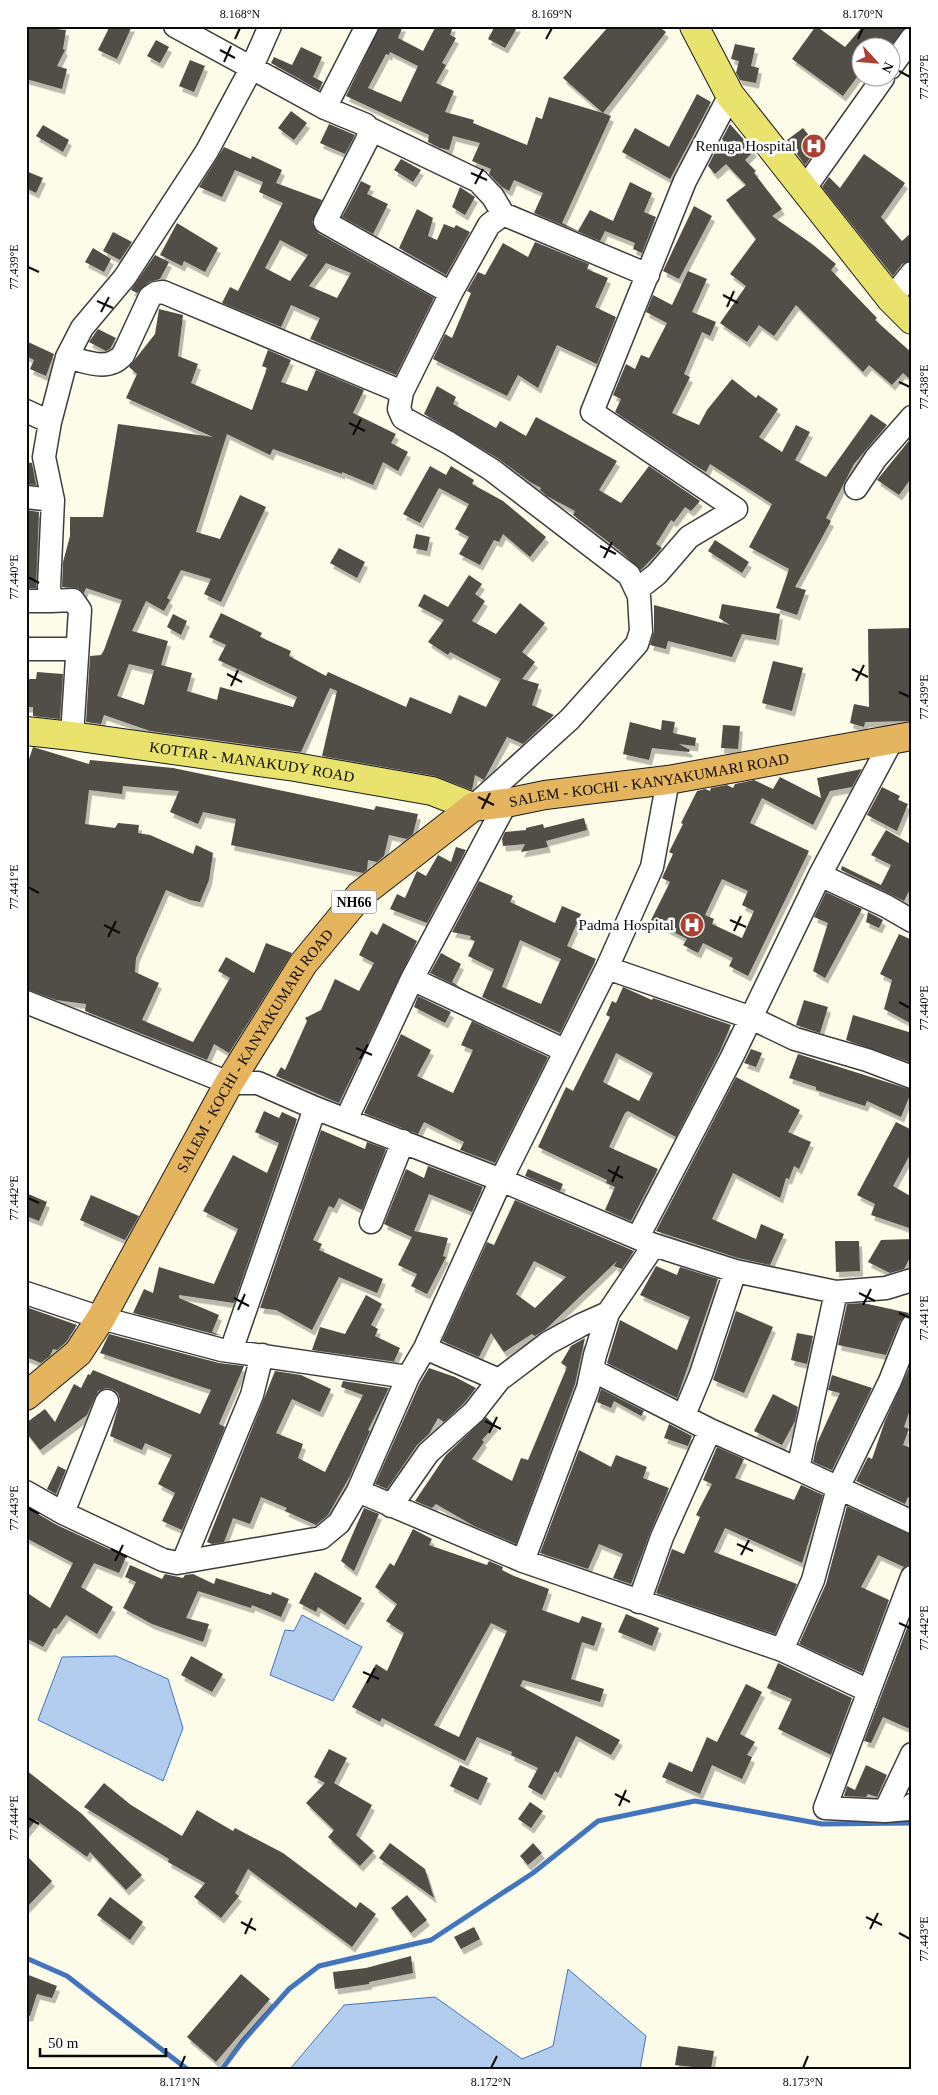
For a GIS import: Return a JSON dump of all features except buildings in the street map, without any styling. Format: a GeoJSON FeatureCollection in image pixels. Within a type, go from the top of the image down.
{"type":"FeatureCollection","features":[{"type":"Feature","properties":{"kind":"highway","name":"SALEM - KOCHI - KANYAKUMARI ROAD"},"geometry":{"type":"LineString","coordinates":[[26,1396],[78,1353],[101,1318],[229,1083],[303,964],[360,895],[473,807],[545,795],[668,780],[902,738]]}},
{"type":"Feature","properties":{"kind":"main road"},"geometry":{"type":"LineString","coordinates":[[694,26],[730,95],[891,299],[912,320]]}},
{"type":"Feature","properties":{"kind":"main road","name":"KOTTAR - MANAKUDY ROAD"},"geometry":{"type":"LineString","coordinates":[[26,731],[294,768],[432,790],[473,807]]}},
{"type":"Feature","properties":{"kind":"street"},"geometry":{"type":"LineString","coordinates":[[174,26],[325,108],[363,123],[368,128],[478,181],[493,197],[503,214],[648,275]]}},
{"type":"Feature","properties":{"kind":"street"},"geometry":{"type":"LineString","coordinates":[[51,601],[49,587],[53,500],[44,457],[50,422],[67,357],[82,328],[125,277],[207,150],[251,69],[270,26]]}},
{"type":"Feature","properties":{"kind":"street"},"geometry":{"type":"LineString","coordinates":[[325,108],[367,26]]}},
{"type":"Feature","properties":{"kind":"street"},"geometry":{"type":"LineString","coordinates":[[900,54],[912,38]]}},
{"type":"Feature","properties":{"kind":"street"},"geometry":{"type":"LineString","coordinates":[[805,188],[876,88]]}},
{"type":"Feature","properties":{"kind":"street"},"geometry":{"type":"LineString","coordinates":[[638,589],[656,574],[689,537],[736,509],[592,412],[685,181],[730,95]]}},
{"type":"Feature","properties":{"kind":"street"},"geometry":{"type":"LineString","coordinates":[[368,128],[367,140],[325,222],[451,293]]}},
{"type":"Feature","properties":{"kind":"street"},"geometry":{"type":"LineString","coordinates":[[473,807],[570,719],[633,651],[641,631],[638,589],[629,575],[492,470],[449,443],[403,418],[399,410],[402,392],[451,293],[489,225],[503,214]]}},
{"type":"Feature","properties":{"kind":"street"},"geometry":{"type":"LineString","coordinates":[[891,299],[912,273]]}},
{"type":"Feature","properties":{"kind":"street"},"geometry":{"type":"LineString","coordinates":[[67,357],[104,365],[117,362],[123,355],[150,297],[156,292],[162,292],[402,392]]}},
{"type":"Feature","properties":{"kind":"street"},"geometry":{"type":"LineString","coordinates":[[26,411],[50,422]]}},
{"type":"Feature","properties":{"kind":"street"},"geometry":{"type":"LineString","coordinates":[[856,488],[876,458],[912,417]]}},
{"type":"Feature","properties":{"kind":"street"},"geometry":{"type":"LineString","coordinates":[[26,497],[53,500]]}},
{"type":"Feature","properties":{"kind":"street"},"geometry":{"type":"LineString","coordinates":[[26,601],[51,601],[68,598],[78,605],[72,736]]}},
{"type":"Feature","properties":{"kind":"street"},"geometry":{"type":"LineString","coordinates":[[26,649],[77,650]]}},
{"type":"Feature","properties":{"kind":"street"},"geometry":{"type":"LineString","coordinates":[[523,1561],[566,1453],[588,1388],[608,1313],[646,1241],[750,1017],[820,875],[902,738]]}},
{"type":"Feature","properties":{"kind":"street"},"geometry":{"type":"LineString","coordinates":[[26,1492],[63,1513],[163,1560],[183,1562],[321,1538],[340,1523],[358,1491],[408,1377],[424,1348],[564,1050],[607,968],[652,867],[668,780]]}},
{"type":"Feature","properties":{"kind":"street"},"geometry":{"type":"LineString","coordinates":[[346,1120],[412,980],[506,803]]}},
{"type":"Feature","properties":{"kind":"street"},"geometry":{"type":"LineString","coordinates":[[820,875],[886,906],[912,921]]}},
{"type":"Feature","properties":{"kind":"street"},"geometry":{"type":"LineString","coordinates":[[607,968],[750,1017],[794,1039],[867,1060],[912,1077]]}},
{"type":"Feature","properties":{"kind":"street"},"geometry":{"type":"LineString","coordinates":[[412,980],[564,1050]]}},
{"type":"Feature","properties":{"kind":"street"},"geometry":{"type":"LineString","coordinates":[[26,1002],[229,1083],[258,1083],[315,1108],[502,1180],[646,1241],[736,1272],[836,1292],[886,1288],[912,1280]]}},
{"type":"Feature","properties":{"kind":"street"},"geometry":{"type":"LineString","coordinates":[[231,1351],[315,1108]]}},
{"type":"Feature","properties":{"kind":"street"},"geometry":{"type":"LineString","coordinates":[[372,1222],[403,1142]]}},
{"type":"Feature","properties":{"kind":"street"},"geometry":{"type":"LineString","coordinates":[[684,1415],[701,1374],[736,1272]]}},
{"type":"Feature","properties":{"kind":"street"},"geometry":{"type":"LineString","coordinates":[[798,1469],[836,1292]]}},
{"type":"Feature","properties":{"kind":"street"},"geometry":{"type":"LineString","coordinates":[[26,1293],[101,1318],[231,1351],[408,1377]]}},
{"type":"Feature","properties":{"kind":"street"},"geometry":{"type":"LineString","coordinates":[[391,1506],[428,1454],[474,1412],[499,1380],[548,1344],[580,1325],[608,1313]]}},
{"type":"Feature","properties":{"kind":"street"},"geometry":{"type":"LineString","coordinates":[[782,1650],[813,1580],[838,1488],[890,1381],[912,1326]]}},
{"type":"Feature","properties":{"kind":"street"},"geometry":{"type":"LineString","coordinates":[[424,1348],[499,1380]]}},
{"type":"Feature","properties":{"kind":"street"},"geometry":{"type":"LineString","coordinates":[[183,1562],[252,1394],[262,1356]]}},
{"type":"Feature","properties":{"kind":"street"},"geometry":{"type":"LineString","coordinates":[[592,1370],[684,1415],[710,1430],[912,1522]]}},
{"type":"Feature","properties":{"kind":"street"},"geometry":{"type":"LineString","coordinates":[[63,1513],[107,1401]]}},
{"type":"Feature","properties":{"kind":"street"},"geometry":{"type":"LineString","coordinates":[[639,1602],[662,1537],[710,1430]]}},
{"type":"Feature","properties":{"kind":"street"},"geometry":{"type":"LineString","coordinates":[[358,1491],[523,1561],[782,1650],[869,1692]]}},
{"type":"Feature","properties":{"kind":"street"},"geometry":{"type":"LineString","coordinates":[[912,1577],[825,1808],[885,1811],[909,1809],[912,1805]]}},
{"type":"Feature","properties":{"kind":"street"},"geometry":{"type":"LineString","coordinates":[[885,1811],[912,1754]]}},
{"type":"Feature","properties":{"kind":"water"},"geometry":{"type":"Polygon","coordinates":[[[302,1615],[362,1647],[333,1701],[270,1675],[285,1630],[294,1631],[302,1615]]]}},
{"type":"Feature","properties":{"kind":"water"},"geometry":{"type":"Polygon","coordinates":[[[116,1656],[168,1679],[183,1728],[163,1781],[38,1720],[62,1657],[116,1656]]]}},
{"type":"Feature","properties":{"kind":"water"},"geometry":{"type":"Polygon","coordinates":[[[568,1969],[646,2036],[640,2069],[290,2069],[344,2005],[435,1997],[522,2059],[553,2046],[568,1969]]]}},
{"type":"Feature","properties":{"kind":"waterway"},"geometry":{"type":"LineString","coordinates":[[222,2069],[243,2041],[289,1989],[319,1966],[431,1940],[533,1873],[598,1821],[695,1801],[822,1824],[912,1823]]}},
{"type":"Feature","properties":{"kind":"waterway"},"geometry":{"type":"LineString","coordinates":[[26,1958],[67,1976],[187,2069]]}},
{"type":"Feature","properties":{"kind":"place","name":"Renuga Hospital"},"geometry":{"type":"Point","coordinates":[814,146]}},
{"type":"Feature","properties":{"kind":"place","name":"Padma Hospital"},"geometry":{"type":"Point","coordinates":[692,925]}}]}
